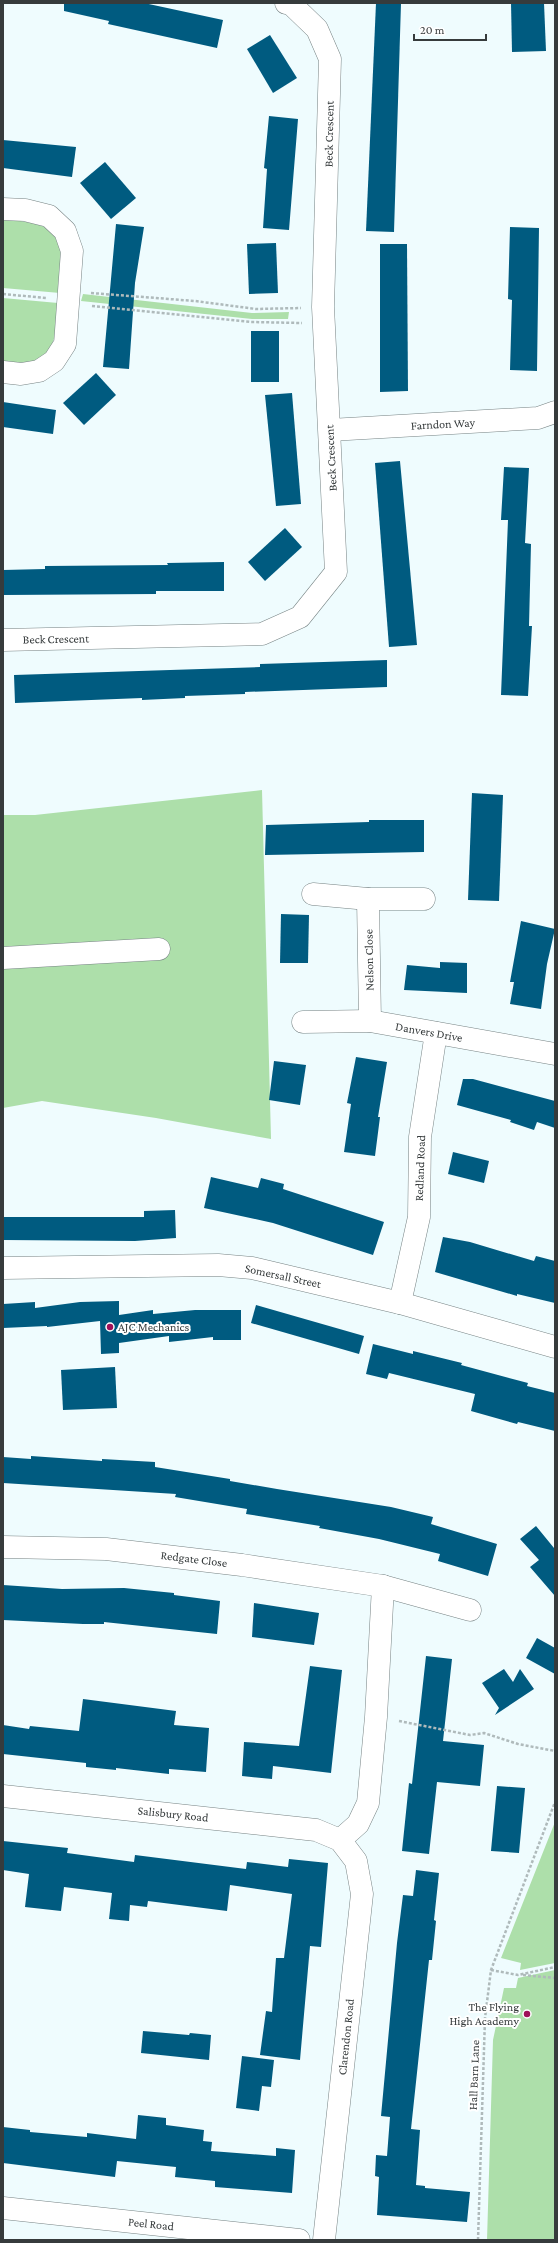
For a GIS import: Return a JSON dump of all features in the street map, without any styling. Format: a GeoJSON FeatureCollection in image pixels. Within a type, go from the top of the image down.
{"type":"FeatureCollection","features":[{"type":"Feature","properties":{"kind":"street","name":"Beck Crescent"},"geometry":{"type":"LineString","coordinates":[[3,640],[262,634],[300,617],[336,572],[324,315],[330,59],[317,29],[291,4],[286,3]]}},
{"type":"Feature","properties":{"kind":"street"},"geometry":{"type":"LineString","coordinates":[[3,209],[25,210],[49,216],[64,231],[72,251],[65,344],[54,361],[39,371],[21,374],[3,372]]}},
{"type":"Feature","properties":{"kind":"street","name":"Farndon Way"},"geometry":{"type":"LineString","coordinates":[[330,430],[538,418],[555,412]]}},
{"type":"Feature","properties":{"kind":"street"},"geometry":{"type":"LineString","coordinates":[[312,894],[368,899],[424,898]]}},
{"type":"Feature","properties":{"kind":"street","name":"Nelson Close"},"geometry":{"type":"LineString","coordinates":[[368,899],[370,1021]]}},
{"type":"Feature","properties":{"kind":"street"},"geometry":{"type":"LineString","coordinates":[[3,958],[159,949]]}},
{"type":"Feature","properties":{"kind":"street","name":"Danvers Drive"},"geometry":{"type":"LineString","coordinates":[[303,1022],[370,1021],[555,1054]]}},
{"type":"Feature","properties":{"kind":"street","name":"Redland Road"},"geometry":{"type":"LineString","coordinates":[[400,1302],[419,1217],[420,1137],[436,1033]]}},
{"type":"Feature","properties":{"kind":"street","name":"Somersall Street"},"geometry":{"type":"LineString","coordinates":[[3,1268],[218,1265],[252,1268],[400,1302],[555,1347]]}},
{"type":"Feature","properties":{"kind":"street","name":"Redgate Close"},"geometry":{"type":"LineString","coordinates":[[3,1547],[106,1549],[242,1565],[383,1586],[470,1610]]}},
{"type":"Feature","properties":{"kind":"street"},"geometry":{"type":"LineString","coordinates":[[340,1840],[358,1824],[368,1803],[376,1717],[383,1586]]}},
{"type":"Feature","properties":{"kind":"street","name":"Salisbury Road"},"geometry":{"type":"LineString","coordinates":[[3,1796],[316,1830],[340,1840]]}},
{"type":"Feature","properties":{"kind":"street","name":"Clarendon Road"},"geometry":{"type":"LineString","coordinates":[[324,2240],[362,1894],[356,1861],[340,1840]]}},
{"type":"Feature","properties":{"kind":"street","name":"Peel Road"},"geometry":{"type":"LineString","coordinates":[[3,2208],[299,2240]]}},
{"type":"Feature","properties":{"kind":"path"},"geometry":{"type":"LineString","coordinates":[[3,294],[68,298],[195,301],[256,309],[324,315]]}},
{"type":"Feature","properties":{"kind":"path"},"geometry":{"type":"LineString","coordinates":[[68,298],[251,322],[324,315]]}},
{"type":"Feature","properties":{"kind":"path"},"geometry":{"type":"LineString","coordinates":[[376,1717],[470,1735],[484,1733],[518,1744],[555,1751]]}},
{"type":"Feature","properties":{"kind":"path","name":"Hall Barn Lane"},"geometry":{"type":"LineString","coordinates":[[478,2240],[485,2018],[491,1970],[555,1802]]}},
{"type":"Feature","properties":{"kind":"path"},"geometry":{"type":"LineString","coordinates":[[518,1975],[555,1967]]}},
{"type":"Feature","properties":{"kind":"path"},"geometry":{"type":"LineString","coordinates":[[491,1970],[518,1975],[555,1978]]}},
{"type":"Feature","properties":{"kind":"green space"},"geometry":{"type":"Polygon","coordinates":[[[3,219],[39,225],[50,230],[56,236],[60,246],[61,258],[60,293],[3,288],[3,219]]]}},
{"type":"Feature","properties":{"kind":"green space"},"geometry":{"type":"Polygon","coordinates":[[[83,294],[252,313],[289,312],[288,319],[252,319],[81,301],[83,294]]]}},
{"type":"Feature","properties":{"kind":"green space"},"geometry":{"type":"Polygon","coordinates":[[[3,298],[58,303],[56,331],[53,342],[42,358],[32,362],[20,364],[3,363],[3,298]]]}},
{"type":"Feature","properties":{"kind":"green space"},"geometry":{"type":"Polygon","coordinates":[[[262,790],[271,1139],[156,1118],[42,1101],[3,1108],[3,815],[35,815],[262,790]]]}},
{"type":"Feature","properties":{"kind":"green space"},"geometry":{"type":"Polygon","coordinates":[[[555,1822],[555,1963],[520,1970],[521,1963],[501,1958],[555,1822]]]}},
{"type":"Feature","properties":{"kind":"green space","name":"The Flying High Academy"},"geometry":{"type":"Polygon","coordinates":[[[555,1970],[555,2240],[487,2240],[493,2040],[504,1988],[516,1988],[518,1978],[555,1970]]]}},
{"type":"Feature","properties":{"kind":"building"},"geometry":{"type":"Polygon","coordinates":[[[64,3],[144,3],[223,20],[217,48],[108,24],[109,21],[64,11],[64,3]]]}},
{"type":"Feature","properties":{"kind":"building"},"geometry":{"type":"Polygon","coordinates":[[[376,3],[401,3],[394,232],[366,231],[376,3]]]}},
{"type":"Feature","properties":{"kind":"building"},"geometry":{"type":"Polygon","coordinates":[[[511,3],[544,3],[546,51],[512,52],[511,3]]]}},
{"type":"Feature","properties":{"kind":"building"},"geometry":{"type":"Polygon","coordinates":[[[270,35],[297,78],[273,93],[247,49],[270,35]]]}},
{"type":"Feature","properties":{"kind":"building"},"geometry":{"type":"Polygon","coordinates":[[[269,116],[298,119],[289,230],[263,228],[267,169],[264,168],[269,116]]]}},
{"type":"Feature","properties":{"kind":"building"},"geometry":{"type":"Polygon","coordinates":[[[3,140],[76,147],[72,177],[3,168],[3,140]]]}},
{"type":"Feature","properties":{"kind":"building"},"geometry":{"type":"Polygon","coordinates":[[[105,162],[136,198],[111,219],[80,183],[105,162]]]}},
{"type":"Feature","properties":{"kind":"building"},"geometry":{"type":"Polygon","coordinates":[[[116,224],[144,227],[135,283],[129,369],[103,367],[116,224]]]}},
{"type":"Feature","properties":{"kind":"building"},"geometry":{"type":"Polygon","coordinates":[[[510,227],[539,228],[537,371],[510,370],[512,300],[508,299],[510,227]]]}},
{"type":"Feature","properties":{"kind":"building"},"geometry":{"type":"Polygon","coordinates":[[[276,243],[278,293],[249,294],[247,244],[276,243]]]}},
{"type":"Feature","properties":{"kind":"building"},"geometry":{"type":"Polygon","coordinates":[[[380,244],[407,244],[408,391],[380,392],[380,244]]]}},
{"type":"Feature","properties":{"kind":"building"},"geometry":{"type":"Polygon","coordinates":[[[251,331],[279,331],[279,382],[251,382],[251,331]]]}},
{"type":"Feature","properties":{"kind":"building"},"geometry":{"type":"Polygon","coordinates":[[[96,373],[116,395],[84,425],[63,403],[96,373]]]}},
{"type":"Feature","properties":{"kind":"building"},"geometry":{"type":"Polygon","coordinates":[[[292,393],[301,504],[276,506],[265,395],[292,393]]]}},
{"type":"Feature","properties":{"kind":"building"},"geometry":{"type":"Polygon","coordinates":[[[3,402],[56,410],[53,434],[3,427],[3,402]]]}},
{"type":"Feature","properties":{"kind":"building"},"geometry":{"type":"Polygon","coordinates":[[[400,461],[417,645],[389,647],[375,463],[400,461]]]}},
{"type":"Feature","properties":{"kind":"building"},"geometry":{"type":"Polygon","coordinates":[[[504,467],[529,468],[525,543],[531,544],[529,626],[532,626],[528,696],[501,695],[508,520],[501,520],[504,467]]]}},
{"type":"Feature","properties":{"kind":"building"},"geometry":{"type":"Polygon","coordinates":[[[285,528],[302,547],[265,581],[248,562],[285,528]]]}},
{"type":"Feature","properties":{"kind":"building"},"geometry":{"type":"Polygon","coordinates":[[[224,562],[224,591],[156,591],[156,594],[3,595],[3,570],[45,569],[45,566],[168,565],[167,563],[224,562]]]}},
{"type":"Feature","properties":{"kind":"building"},"geometry":{"type":"Polygon","coordinates":[[[387,660],[387,687],[245,692],[245,694],[185,696],[185,698],[142,700],[142,698],[15,703],[14,675],[260,667],[260,664],[387,660]]]}},
{"type":"Feature","properties":{"kind":"building"},"geometry":{"type":"Polygon","coordinates":[[[472,793],[503,795],[499,901],[468,900],[472,793]]]}},
{"type":"Feature","properties":{"kind":"building"},"geometry":{"type":"Polygon","coordinates":[[[369,820],[424,820],[424,852],[265,855],[266,825],[369,822],[369,820]]]}},
{"type":"Feature","properties":{"kind":"building"},"geometry":{"type":"Polygon","coordinates":[[[281,914],[309,915],[308,963],[280,963],[281,914]]]}},
{"type":"Feature","properties":{"kind":"building"},"geometry":{"type":"Polygon","coordinates":[[[521,921],[555,929],[547,964],[541,1009],[510,1004],[514,982],[510,982],[521,921]]]}},
{"type":"Feature","properties":{"kind":"building"},"geometry":{"type":"Polygon","coordinates":[[[440,962],[467,963],[467,993],[404,990],[407,965],[440,968],[440,962]]]}},
{"type":"Feature","properties":{"kind":"building"},"geometry":{"type":"Polygon","coordinates":[[[356,1057],[387,1062],[378,1117],[380,1117],[375,1156],[344,1152],[351,1104],[347,1103],[356,1057]]]}},
{"type":"Feature","properties":{"kind":"building"},"geometry":{"type":"Polygon","coordinates":[[[274,1061],[306,1065],[300,1105],[269,1100],[274,1061]]]}},
{"type":"Feature","properties":{"kind":"building"},"geometry":{"type":"Polygon","coordinates":[[[463,1079],[473,1079],[555,1101],[555,1128],[537,1122],[534,1130],[510,1122],[511,1120],[457,1105],[463,1079]]]}},
{"type":"Feature","properties":{"kind":"building"},"geometry":{"type":"Polygon","coordinates":[[[453,1152],[489,1161],[484,1183],[448,1174],[453,1152]]]}},
{"type":"Feature","properties":{"kind":"building"},"geometry":{"type":"Polygon","coordinates":[[[211,1177],[258,1188],[261,1178],[284,1184],[283,1189],[384,1222],[373,1255],[273,1223],[204,1208],[211,1177]]]}},
{"type":"Feature","properties":{"kind":"building"},"geometry":{"type":"Polygon","coordinates":[[[175,1210],[176,1238],[135,1241],[3,1240],[3,1217],[144,1217],[144,1211],[175,1210]]]}},
{"type":"Feature","properties":{"kind":"building"},"geometry":{"type":"Polygon","coordinates":[[[443,1237],[470,1242],[534,1261],[536,1256],[555,1261],[555,1303],[517,1294],[517,1296],[435,1272],[443,1237]]]}},
{"type":"Feature","properties":{"kind":"building"},"geometry":{"type":"Polygon","coordinates":[[[119,1301],[119,1315],[153,1310],[153,1314],[195,1310],[241,1310],[241,1340],[213,1340],[213,1337],[169,1342],[169,1336],[119,1343],[119,1353],[101,1354],[100,1321],[47,1327],[3,1328],[3,1304],[35,1302],[35,1308],[80,1302],[119,1301]]]}},
{"type":"Feature","properties":{"kind":"building"},"geometry":{"type":"Polygon","coordinates":[[[256,1305],[364,1336],[359,1354],[251,1323],[256,1305]]]}},
{"type":"Feature","properties":{"kind":"building"},"geometry":{"type":"Polygon","coordinates":[[[373,1344],[413,1354],[413,1351],[462,1363],[461,1365],[528,1383],[527,1386],[555,1393],[555,1431],[518,1422],[517,1424],[471,1411],[475,1394],[389,1373],[387,1379],[366,1374],[373,1344]]]}},
{"type":"Feature","properties":{"kind":"building"},"geometry":{"type":"Polygon","coordinates":[[[115,1367],[117,1408],[63,1410],[61,1370],[115,1367]]]}},
{"type":"Feature","properties":{"kind":"building"},"geometry":{"type":"Polygon","coordinates":[[[31,1456],[102,1461],[102,1459],[155,1462],[155,1467],[230,1479],[230,1481],[277,1489],[391,1507],[433,1517],[431,1524],[497,1544],[488,1576],[438,1561],[440,1554],[379,1539],[319,1528],[320,1526],[246,1514],[247,1509],[175,1497],[176,1494],[3,1483],[3,1457],[31,1459],[31,1456]]]}},
{"type":"Feature","properties":{"kind":"building"},"geometry":{"type":"Polygon","coordinates":[[[536,1526],[554,1548],[555,1546],[555,1596],[530,1567],[539,1560],[520,1539],[536,1526]]]}},
{"type":"Feature","properties":{"kind":"building"},"geometry":{"type":"Polygon","coordinates":[[[3,1585],[62,1589],[124,1588],[174,1593],[174,1595],[220,1601],[217,1634],[104,1622],[104,1624],[83,1624],[3,1620],[3,1585]]]}},
{"type":"Feature","properties":{"kind":"building"},"geometry":{"type":"Polygon","coordinates":[[[254,1603],[319,1613],[314,1645],[252,1637],[254,1603]]]}},
{"type":"Feature","properties":{"kind":"building"},"geometry":{"type":"Polygon","coordinates":[[[537,1638],[555,1648],[555,1674],[526,1658],[537,1638]]]}},
{"type":"Feature","properties":{"kind":"building"},"geometry":{"type":"Polygon","coordinates":[[[426,1656],[452,1659],[443,1741],[484,1745],[480,1786],[437,1782],[429,1854],[402,1851],[409,1783],[412,1784],[426,1656]]]}},
{"type":"Feature","properties":{"kind":"building"},"geometry":{"type":"Polygon","coordinates":[[[310,1666],[342,1670],[331,1773],[273,1766],[272,1779],[242,1776],[244,1742],[299,1746],[310,1666]]]}},
{"type":"Feature","properties":{"kind":"building"},"geometry":{"type":"Polygon","coordinates":[[[504,1669],[513,1682],[520,1669],[534,1689],[495,1715],[499,1708],[482,1683],[504,1669]]]}},
{"type":"Feature","properties":{"kind":"building"},"geometry":{"type":"Polygon","coordinates":[[[83,1699],[176,1711],[174,1725],[209,1728],[206,1772],[169,1769],[169,1774],[116,1768],[116,1770],[86,1767],[86,1763],[3,1754],[3,1725],[29,1729],[30,1726],[79,1731],[83,1699]]]}},
{"type":"Feature","properties":{"kind":"building"},"geometry":{"type":"Polygon","coordinates":[[[497,1786],[525,1788],[519,1853],[491,1851],[497,1786]]]}},
{"type":"Feature","properties":{"kind":"building"},"geometry":{"type":"Polygon","coordinates":[[[3,1841],[68,1848],[67,1853],[134,1862],[135,1855],[246,1869],[247,1862],[288,1867],[289,1859],[328,1863],[321,1947],[310,1946],[300,2060],[260,2055],[266,2011],[272,2012],[276,1958],[284,1958],[292,1894],[230,1885],[227,1911],[148,1901],[147,1907],[130,1905],[129,1921],[109,1919],[112,1893],[64,1887],[61,1911],[25,1907],[29,1874],[3,1870],[3,1841]]]}},
{"type":"Feature","properties":{"kind":"building"},"geometry":{"type":"Polygon","coordinates":[[[416,1870],[439,1873],[434,1920],[436,1921],[432,1960],[429,1960],[411,2129],[420,2130],[416,2185],[425,2186],[425,2188],[470,2192],[467,2222],[377,2215],[379,2177],[375,2176],[376,2155],[387,2156],[390,2117],[381,2116],[397,1943],[403,1895],[413,1896],[416,1870]]]}},
{"type":"Feature","properties":{"kind":"building"},"geometry":{"type":"Polygon","coordinates":[[[143,2031],[189,2035],[190,2033],[211,2035],[209,2060],[141,2053],[143,2031]]]}},
{"type":"Feature","properties":{"kind":"building"},"geometry":{"type":"Polygon","coordinates":[[[242,2056],[274,2060],[271,2087],[262,2086],[259,2111],[236,2108],[242,2056]]]}},
{"type":"Feature","properties":{"kind":"building"},"geometry":{"type":"Polygon","coordinates":[[[138,2115],[166,2118],[166,2125],[204,2130],[203,2141],[212,2142],[211,2151],[276,2156],[276,2148],[295,2150],[292,2193],[215,2187],[215,2181],[175,2177],[176,2167],[117,2161],[115,2177],[3,2163],[3,2127],[30,2130],[30,2132],[87,2137],[87,2133],[136,2139],[138,2115]]]}},
{"type":"Feature","properties":{"kind":"place","name":"AJC Mechanics"},"geometry":{"type":"Point","coordinates":[110,1327]}},
{"type":"Feature","properties":{"kind":"place","name":"The Flying High Academy"},"geometry":{"type":"Point","coordinates":[527,2014]}}]}
